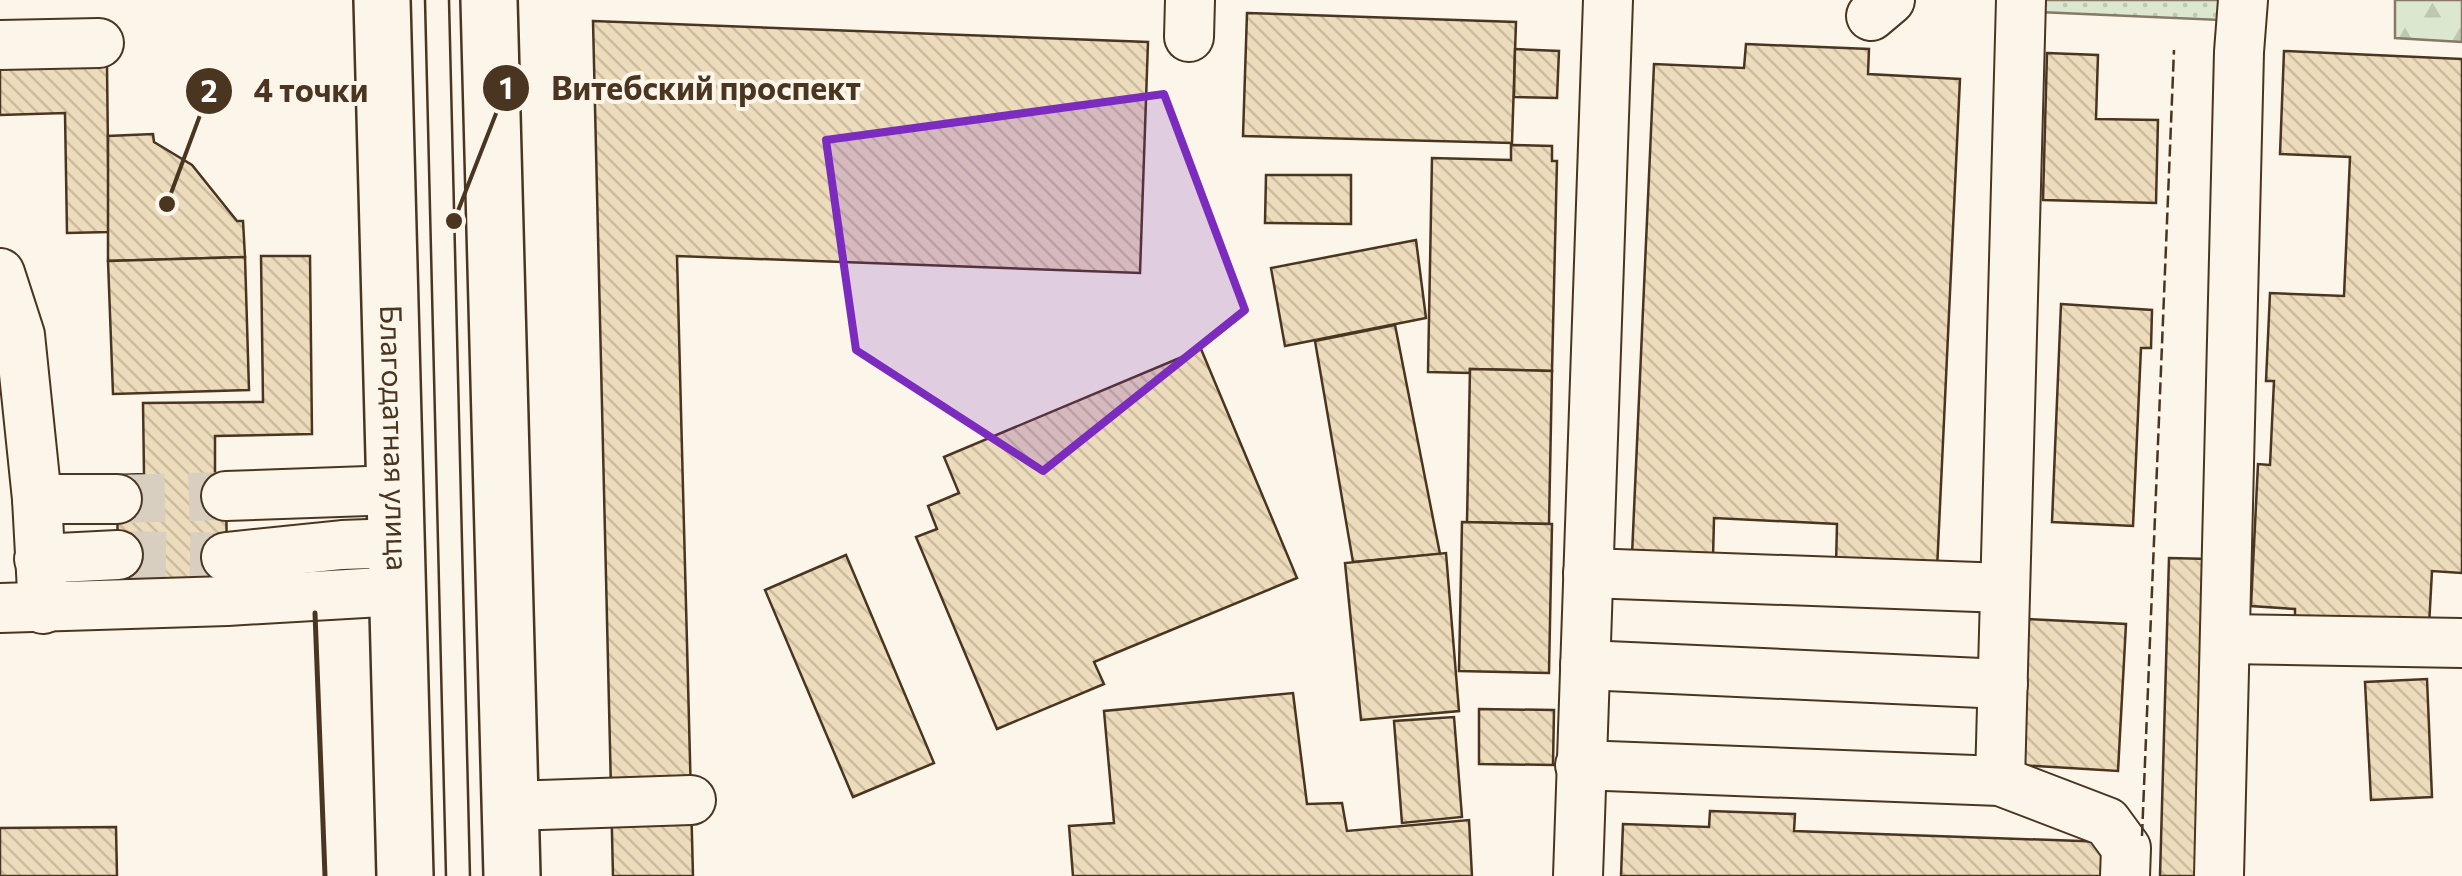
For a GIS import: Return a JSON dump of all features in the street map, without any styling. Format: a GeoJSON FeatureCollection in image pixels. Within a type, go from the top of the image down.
{"type":"FeatureCollection","features":[{"type":"Feature","properties":{"kind":"main road","name":"Благодатная улица"},"geometry":{"type":"LineString","coordinates":[[382,0],[404,876]]}},
{"type":"Feature","properties":{"kind":"main road"},"geometry":{"type":"LineString","coordinates":[[489,0],[512,876]]}},
{"type":"Feature","properties":{"kind":"lane"},"geometry":{"type":"LineString","coordinates":[[1578,876],[1608,0]]}},
{"type":"Feature","properties":{"kind":"lane"},"geometry":{"type":"LineString","coordinates":[[2000,782],[2021,0]]}},
{"type":"Feature","properties":{"kind":"lane"},"geometry":{"type":"LineString","coordinates":[[2219,876],[2239,52],[2244,0]]}},
{"type":"Feature","properties":{"kind":"lane"},"geometry":{"type":"LineString","coordinates":[[0,45],[99,43]]}},
{"type":"Feature","properties":{"kind":"lane"},"geometry":{"type":"LineString","coordinates":[[0,273],[20,335],[37,499],[39,559],[21,608]]}},
{"type":"Feature","properties":{"kind":"lane"},"geometry":{"type":"LineString","coordinates":[[226,496],[397,542]]}},
{"type":"Feature","properties":{"kind":"lane"},"geometry":{"type":"LineString","coordinates":[[37,499],[117,500]]}},
{"type":"Feature","properties":{"kind":"lane"},"geometry":{"type":"LineString","coordinates":[[226,557],[397,542]]}},
{"type":"Feature","properties":{"kind":"lane"},"geometry":{"type":"LineString","coordinates":[[21,608],[397,542]]}},
{"type":"Feature","properties":{"kind":"lane"},"geometry":{"type":"LineString","coordinates":[[39,559],[118,555]]}},
{"type":"Feature","properties":{"kind":"lane"},"geometry":{"type":"LineString","coordinates":[[1588,573],[2005,588]]}},
{"type":"Feature","properties":{"kind":"lane"},"geometry":{"type":"LineString","coordinates":[[2226,640],[2462,643]]}},
{"type":"Feature","properties":{"kind":"lane"},"geometry":{"type":"LineString","coordinates":[[1584,665],[2003,684]]}},
{"type":"Feature","properties":{"kind":"lane"},"geometry":{"type":"LineString","coordinates":[[1580,766],[2000,782],[2107,822],[2126,848],[2125,876]]}},
{"type":"Feature","properties":{"kind":"lane"},"geometry":{"type":"LineString","coordinates":[[510,806],[691,800]]}},
{"type":"Feature","properties":{"kind":"highlighted area"},"geometry":{"type":"Polygon","coordinates":[[[1164,94],[1245,310],[1043,471],[856,350],[826,140],[1164,94]]]}},
{"type":"Feature","properties":{"kind":"green space"},"geometry":{"type":"Polygon","coordinates":[[[2039,0],[2219,0],[2220,20],[2039,12],[2039,0]]]}},
{"type":"Feature","properties":{"kind":"green space"},"geometry":{"type":"Polygon","coordinates":[[[2395,0],[2462,0],[2462,42],[2395,38],[2395,0]]]}},
{"type":"Feature","properties":{"kind":"building"},"geometry":{"type":"Polygon","coordinates":[[[1247,13],[1516,22],[1512,143],[1243,136],[1247,13]]]}},
{"type":"Feature","properties":{"kind":"building"},"geometry":{"type":"Polygon","coordinates":[[[593,21],[1148,42],[1140,273],[677,256],[693,876],[613,876],[593,21]]]}},
{"type":"Feature","properties":{"kind":"building"},"geometry":{"type":"Polygon","coordinates":[[[1746,44],[1869,49],[1868,74],[1960,79],[1937,570],[1836,565],[1837,524],[1714,518],[1713,558],[1632,555],[1654,64],[1744,68],[1746,44]]]}},
{"type":"Feature","properties":{"kind":"building"},"geometry":{"type":"Polygon","coordinates":[[[1515,49],[1559,51],[1557,98],[1514,97],[1515,49]]]}},
{"type":"Feature","properties":{"kind":"building"},"geometry":{"type":"Polygon","coordinates":[[[2284,51],[2462,59],[2462,573],[2432,571],[2429,626],[2295,620],[2295,609],[2251,606],[2258,464],[2270,465],[2274,381],[2266,381],[2270,293],[2344,296],[2350,157],[2280,154],[2284,51]]]}},
{"type":"Feature","properties":{"kind":"building"},"geometry":{"type":"Polygon","coordinates":[[[2047,53],[2098,55],[2096,119],[2158,120],[2156,203],[2043,200],[2047,53]]]}},
{"type":"Feature","properties":{"kind":"building"},"geometry":{"type":"Polygon","coordinates":[[[107,66],[109,232],[67,233],[65,113],[0,115],[0,68],[107,66]]]}},
{"type":"Feature","properties":{"kind":"building"},"geometry":{"type":"Polygon","coordinates":[[[153,134],[154,142],[192,165],[237,221],[243,221],[245,257],[108,261],[108,136],[153,134]]]}},
{"type":"Feature","properties":{"kind":"building"},"geometry":{"type":"Polygon","coordinates":[[[1511,145],[1552,146],[1552,161],[1557,161],[1552,371],[1428,372],[1432,158],[1511,160],[1511,145]]]}},
{"type":"Feature","properties":{"kind":"building"},"geometry":{"type":"Polygon","coordinates":[[[1266,175],[1351,175],[1351,224],[1265,223],[1266,175]]]}},
{"type":"Feature","properties":{"kind":"building"},"geometry":{"type":"Polygon","coordinates":[[[1416,240],[1426,318],[1285,346],[1271,268],[1416,240]]]}},
{"type":"Feature","properties":{"kind":"building"},"geometry":{"type":"Polygon","coordinates":[[[261,256],[310,256],[312,434],[215,436],[215,474],[226,474],[227,580],[118,582],[117,475],[144,474],[143,403],[263,402],[261,256]]]}},
{"type":"Feature","properties":{"kind":"building"},"geometry":{"type":"Polygon","coordinates":[[[245,257],[249,390],[113,394],[108,261],[245,257]]]}},
{"type":"Feature","properties":{"kind":"building"},"geometry":{"type":"Polygon","coordinates":[[[2061,304],[2152,310],[2151,348],[2141,348],[2133,526],[2052,522],[2061,304]]]}},
{"type":"Feature","properties":{"kind":"building"},"geometry":{"type":"Polygon","coordinates":[[[1395,325],[1440,554],[1353,562],[1315,341],[1395,325]]]}},
{"type":"Feature","properties":{"kind":"building"},"geometry":{"type":"Polygon","coordinates":[[[1201,349],[1297,578],[1094,662],[1104,684],[997,729],[916,537],[937,529],[928,506],[959,493],[944,457],[1201,349]]]}},
{"type":"Feature","properties":{"kind":"building"},"geometry":{"type":"Polygon","coordinates":[[[1470,369],[1552,371],[1549,524],[1467,522],[1470,369]]]}},
{"type":"Feature","properties":{"kind":"building"},"geometry":{"type":"Polygon","coordinates":[[[1462,522],[1552,524],[1549,673],[1459,671],[1462,522]]]}},
{"type":"Feature","properties":{"kind":"building"},"geometry":{"type":"Polygon","coordinates":[[[1446,553],[1459,711],[1361,720],[1345,563],[1446,553]]]}},
{"type":"Feature","properties":{"kind":"building"},"geometry":{"type":"Polygon","coordinates":[[[846,555],[934,763],[853,797],[765,590],[846,555]]]}},
{"type":"Feature","properties":{"kind":"building"},"geometry":{"type":"Polygon","coordinates":[[[2169,558],[2210,559],[2201,876],[2160,876],[2169,558]]]}},
{"type":"Feature","properties":{"kind":"building"},"geometry":{"type":"Polygon","coordinates":[[[2027,619],[2126,624],[2118,771],[2019,765],[2027,619]]]}},
{"type":"Feature","properties":{"kind":"building"},"geometry":{"type":"Polygon","coordinates":[[[2427,679],[2432,797],[2371,800],[2365,682],[2427,679]]]}},
{"type":"Feature","properties":{"kind":"building"},"geometry":{"type":"Polygon","coordinates":[[[1293,693],[1307,804],[1342,803],[1347,831],[1469,820],[1472,876],[1073,876],[1069,826],[1114,823],[1104,711],[1293,693]]]}},
{"type":"Feature","properties":{"kind":"building"},"geometry":{"type":"Polygon","coordinates":[[[1479,709],[1554,710],[1553,765],[1479,764],[1479,709]]]}},
{"type":"Feature","properties":{"kind":"building"},"geometry":{"type":"Polygon","coordinates":[[[1454,717],[1462,817],[1402,823],[1394,721],[1454,717]]]}},
{"type":"Feature","properties":{"kind":"building"},"geometry":{"type":"Polygon","coordinates":[[[1710,811],[1795,814],[1794,831],[2108,842],[2107,876],[1621,876],[1623,824],[1709,827],[1710,811]]]}},
{"type":"Feature","properties":{"kind":"building"},"geometry":{"type":"Polygon","coordinates":[[[116,827],[117,876],[0,876],[0,828],[116,827]]]}},
{"type":"Feature","properties":{"kind":"tunnel"},"geometry":{"type":"LineString","coordinates":[[117,499],[226,496]]}},
{"type":"Feature","properties":{"kind":"tunnel"},"geometry":{"type":"LineString","coordinates":[[118,555],[226,557]]}},
{"type":"Feature","properties":{"kind":"tram line"},"geometry":{"type":"LineString","coordinates":[[425,0],[446,876]]}},
{"type":"Feature","properties":{"kind":"tram line"},"geometry":{"type":"LineString","coordinates":[[449,0],[470,876]]}},
{"type":"Feature","properties":{"kind":"fence"},"geometry":{"type":"LineString","coordinates":[[2142,836],[2174,50]]}},
{"type":"Feature","properties":{"kind":"wall"},"geometry":{"type":"LineString","coordinates":[[315,613],[325,876]]}},
{"type":"Feature","properties":{"kind":"place","name":"4 точки"},"geometry":{"type":"Point","coordinates":[167,204]}},
{"type":"Feature","properties":{"kind":"place","name":"Витебский проспект"},"geometry":{"type":"Point","coordinates":[454,221]}}]}
